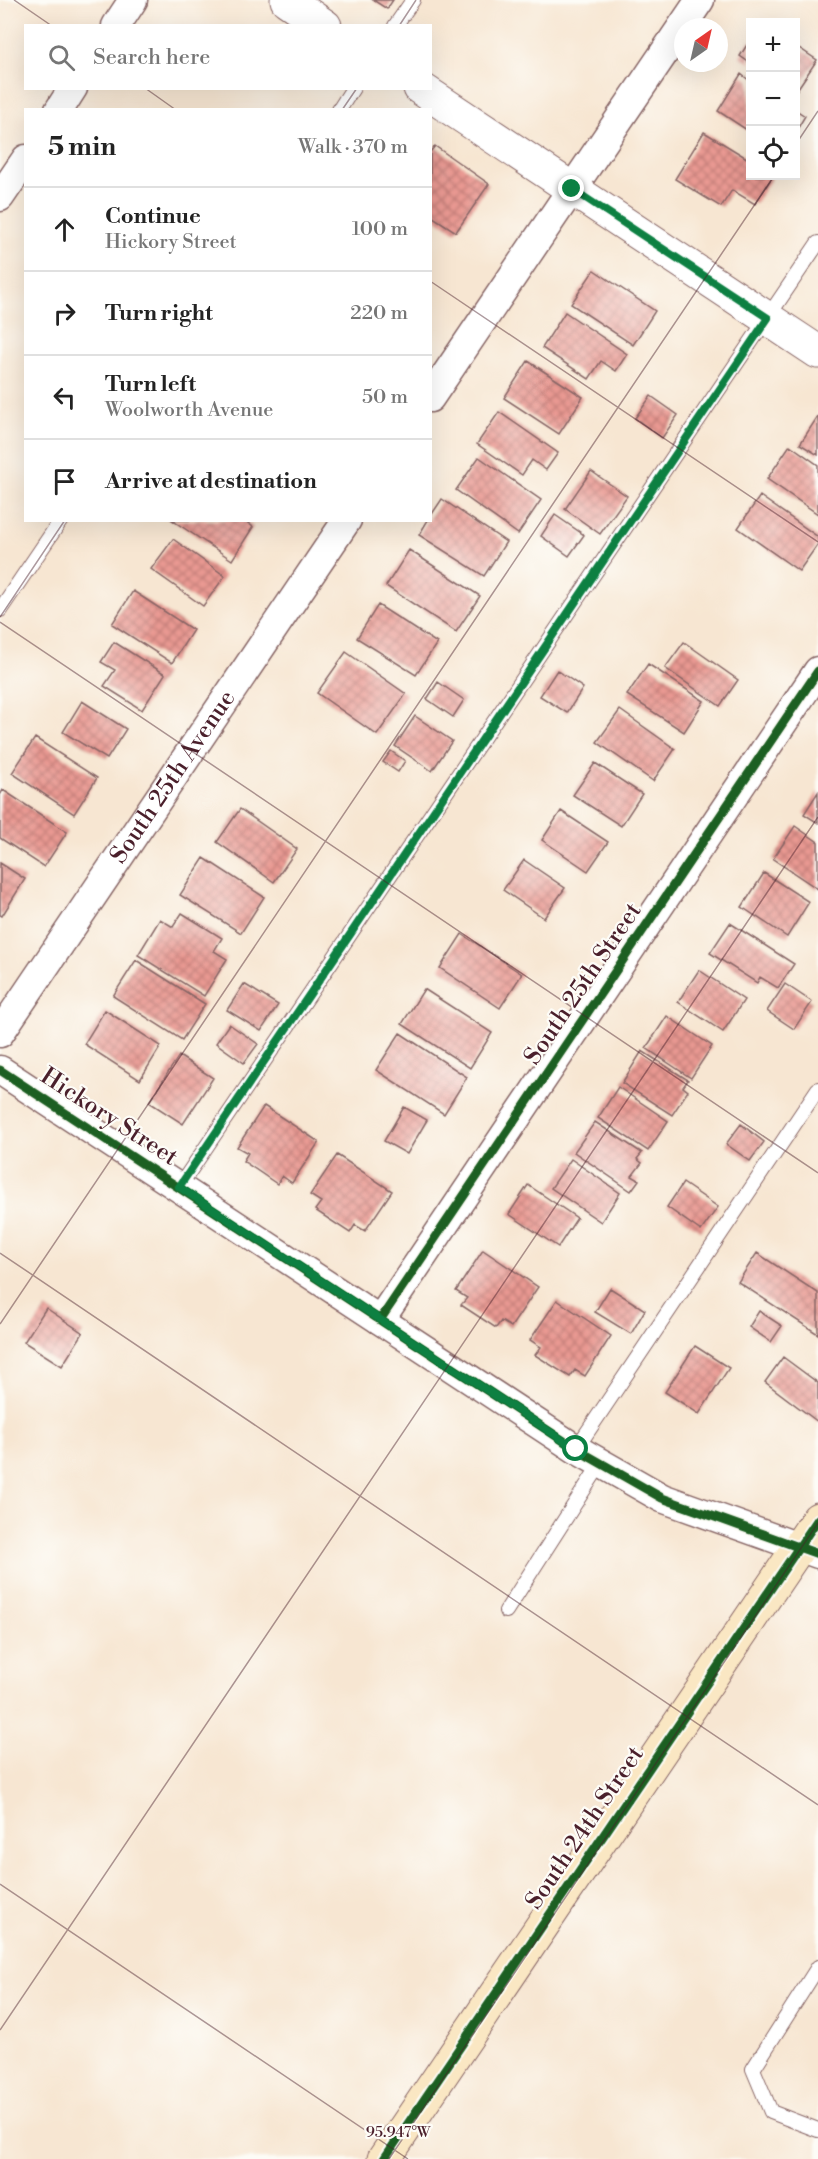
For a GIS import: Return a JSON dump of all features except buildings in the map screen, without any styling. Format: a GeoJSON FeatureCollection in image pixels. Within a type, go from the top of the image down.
{"type":"FeatureCollection","features":[{"type":"Feature","properties":{"kind":"main road","name":"South 24th Street"},"geometry":{"type":"LineString","coordinates":[[384,2159],[772,1586],[808,1550],[818,1518]]}},
{"type":"Feature","properties":{"kind":"street"},"geometry":{"type":"LineString","coordinates":[[117,24],[133,0]]}},
{"type":"Feature","properties":{"kind":"street"},"geometry":{"type":"LineString","coordinates":[[286,0],[322,24]]}},
{"type":"Feature","properties":{"kind":"street"},"geometry":{"type":"LineString","coordinates":[[432,395],[700,0]]}},
{"type":"Feature","properties":{"kind":"street"},"geometry":{"type":"LineString","coordinates":[[60,108],[72,90]]}},
{"type":"Feature","properties":{"kind":"street"},"geometry":{"type":"LineString","coordinates":[[423,90],[818,352]]}},
{"type":"Feature","properties":{"kind":"street"},"geometry":{"type":"LineString","coordinates":[[0,197],[24,162]]}},
{"type":"Feature","properties":{"kind":"street","name":"South 25th Avenue"},"geometry":{"type":"LineString","coordinates":[[0,1033],[346,522]]}},
{"type":"Feature","properties":{"kind":"street","name":"South 25th Street"},"geometry":{"type":"LineString","coordinates":[[381,1320],[818,671]]}},
{"type":"Feature","properties":{"kind":"street","name":"Hickory Street"},"geometry":{"type":"LineString","coordinates":[[0,1070],[576,1449],[662,1498],[808,1550]]}},
{"type":"Feature","properties":{"kind":"lane"},"geometry":{"type":"LineString","coordinates":[[396,24],[413,0]]}},
{"type":"Feature","properties":{"kind":"lane"},"geometry":{"type":"LineString","coordinates":[[340,108],[352,90]]}},
{"type":"Feature","properties":{"kind":"lane"},"geometry":{"type":"LineString","coordinates":[[179,1187],[818,243]]}},
{"type":"Feature","properties":{"kind":"lane"},"geometry":{"type":"LineString","coordinates":[[0,610],[60,522]]}},
{"type":"Feature","properties":{"kind":"lane"},"geometry":{"type":"LineString","coordinates":[[576,1449],[818,1089]]}},
{"type":"Feature","properties":{"kind":"lane"},"geometry":{"type":"LineString","coordinates":[[506,1611],[601,1463]]}},
{"type":"Feature","properties":{"kind":"lane"},"geometry":{"type":"LineString","coordinates":[[818,1968],[753,2069],[771,2112],[818,2130]]}},
{"type":"Feature","properties":{"kind":"cycle path"},"geometry":{"type":"LineString","coordinates":[[380,1320],[818,671]]}},
{"type":"Feature","properties":{"kind":"cycle path"},"geometry":{"type":"LineString","coordinates":[[0,1070],[576,1449],[662,1498],[818,1554]]}},
{"type":"Feature","properties":{"kind":"cycle path"},"geometry":{"type":"LineString","coordinates":[[384,2159],[818,1519]]}},
{"type":"Feature","properties":{"kind":"route"},"geometry":{"type":"LineString","coordinates":[[572,189],[768,318],[179,1187],[576,1449]]}}]}
